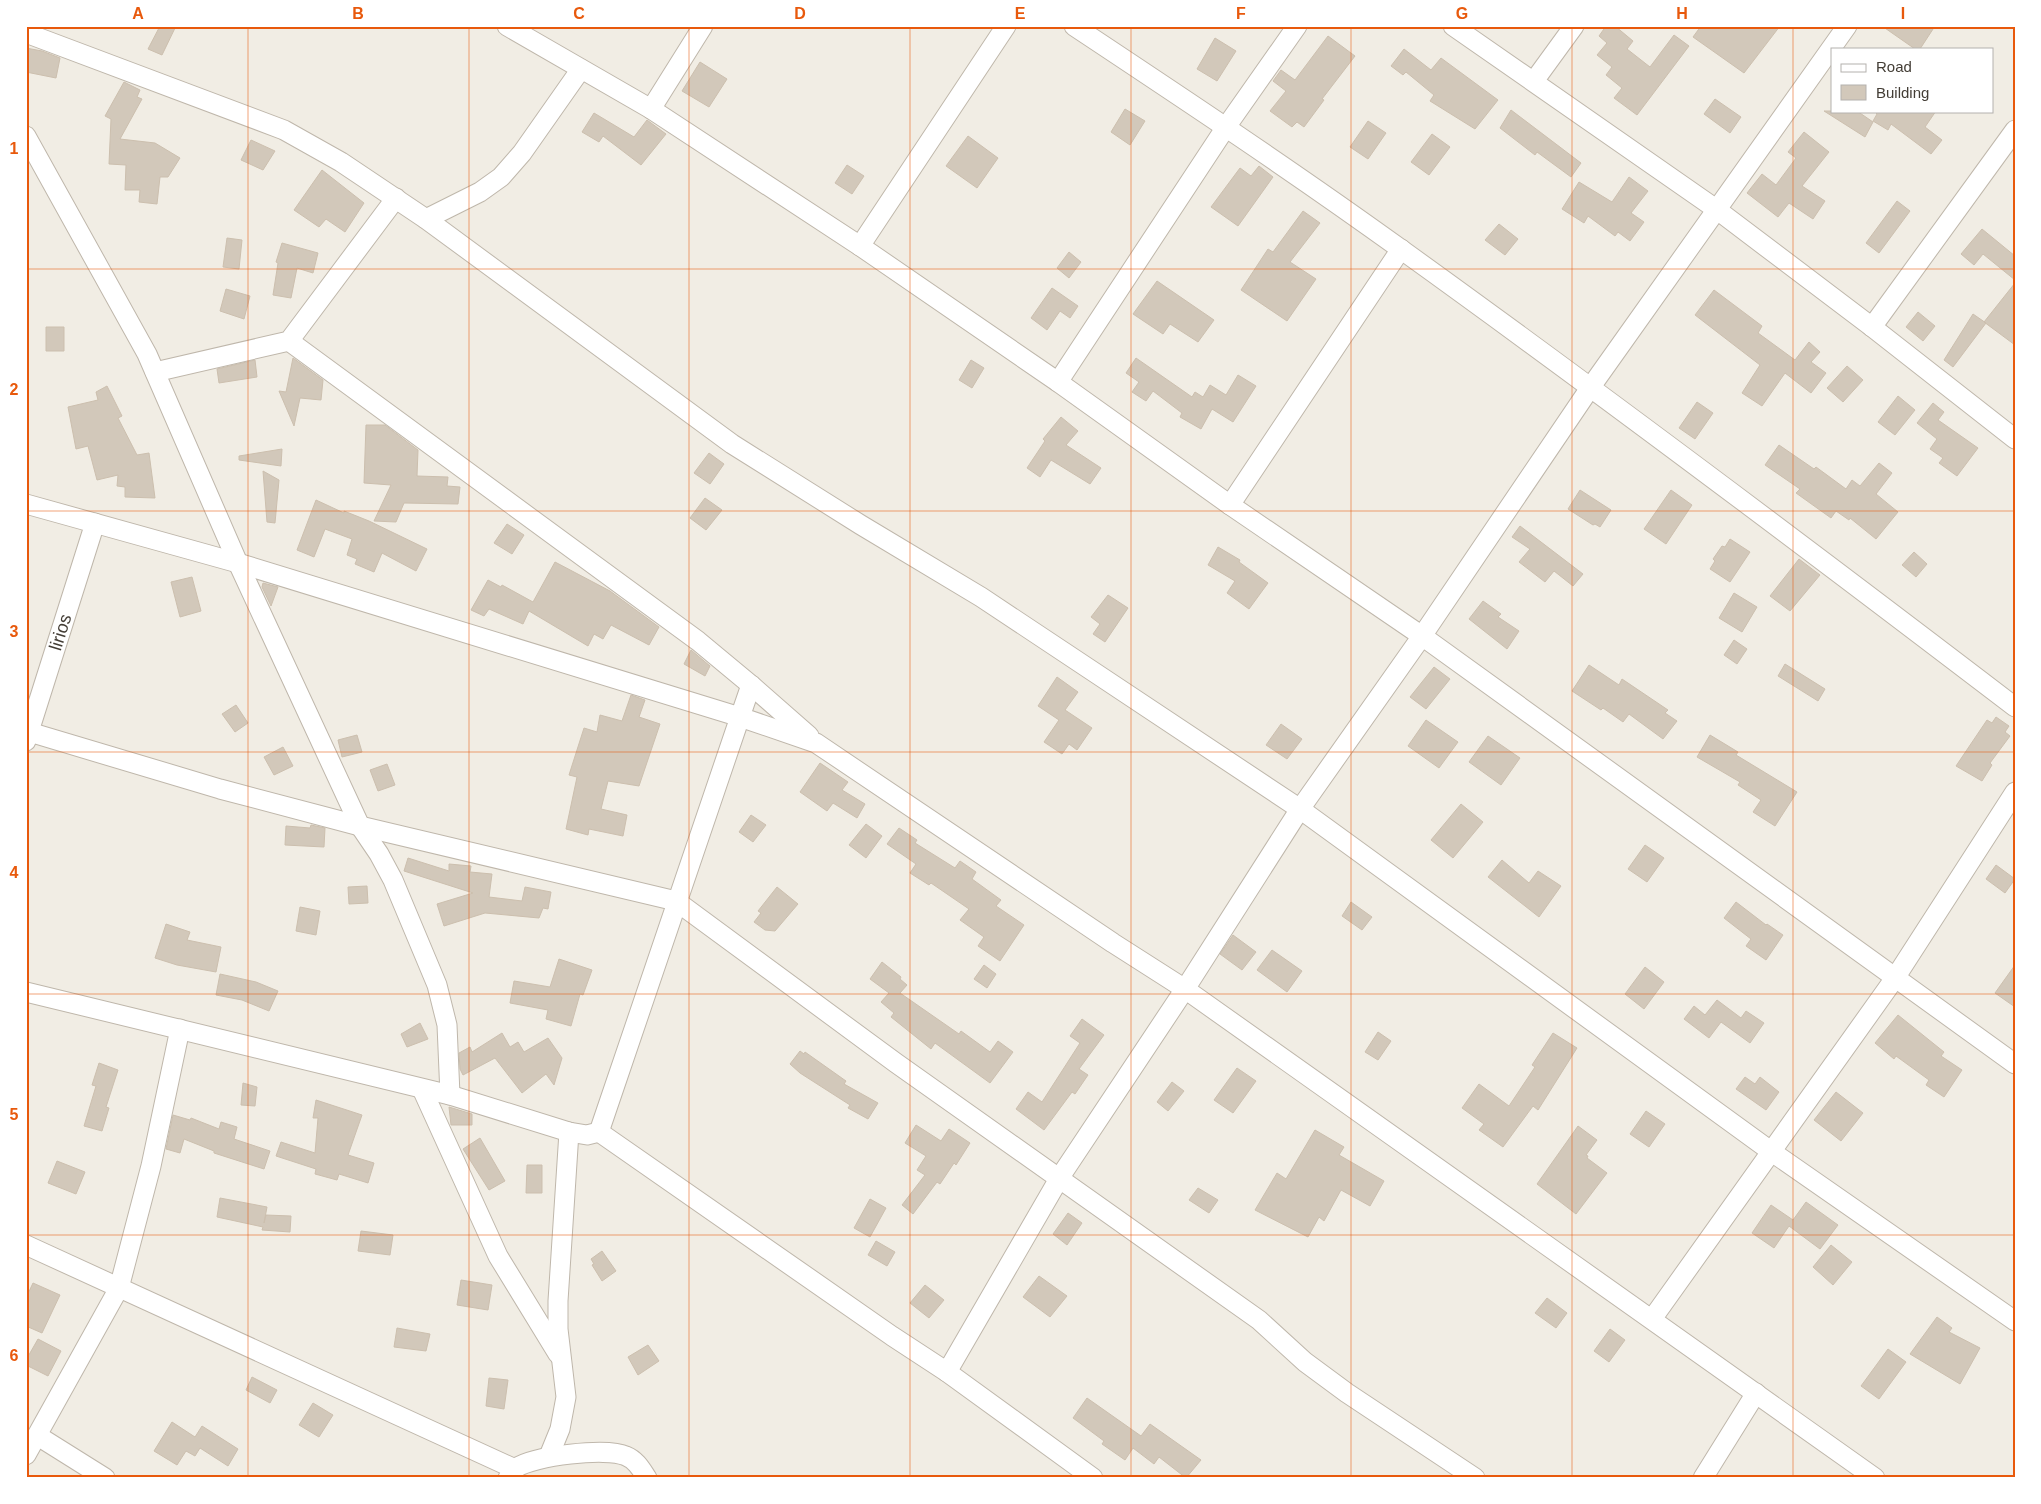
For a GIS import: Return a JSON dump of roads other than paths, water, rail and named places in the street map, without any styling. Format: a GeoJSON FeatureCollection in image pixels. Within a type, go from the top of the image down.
{"type":"FeatureCollection","features":[{"type":"Feature","properties":{"kind":"street"},"geometry":{"type":"LineString","coordinates":[[506,26],[651,109],[860,246],[1058,382],[1230,505],[1422,636],[2015,1064]]}},
{"type":"Feature","properties":{"kind":"street"},"geometry":{"type":"LineString","coordinates":[[651,109],[703,26]]}},
{"type":"Feature","properties":{"kind":"street"},"geometry":{"type":"LineString","coordinates":[[860,246],[1006,26]]}},
{"type":"Feature","properties":{"kind":"street"},"geometry":{"type":"LineString","coordinates":[[1074,26],[1226,127],[1401,249],[1824,561],[2015,707]]}},
{"type":"Feature","properties":{"kind":"street"},"geometry":{"type":"LineString","coordinates":[[1058,382],[1226,127],[1297,26]]}},
{"type":"Feature","properties":{"kind":"street"},"geometry":{"type":"LineString","coordinates":[[1454,26],[1716,209],[1872,327],[2015,439]]}},
{"type":"Feature","properties":{"kind":"street"},"geometry":{"type":"LineString","coordinates":[[1534,82],[1574,26]]}},
{"type":"Feature","properties":{"kind":"street"},"geometry":{"type":"LineString","coordinates":[[1831,48],[1847,26]]}},
{"type":"Feature","properties":{"kind":"street"},"geometry":{"type":"LineString","coordinates":[[26,33],[284,130],[341,162],[426,219],[732,444],[861,525],[981,596],[1300,809],[1772,1152],[2015,1321]]}},
{"type":"Feature","properties":{"kind":"street"},"geometry":{"type":"LineString","coordinates":[[948,1372],[1060,1178],[1185,989],[1300,809],[1422,636],[1590,388],[1831,48]]}},
{"type":"Feature","properties":{"kind":"street"},"geometry":{"type":"LineString","coordinates":[[426,219],[480,192],[501,177],[522,153],[581,69]]}},
{"type":"Feature","properties":{"kind":"street"},"geometry":{"type":"LineString","coordinates":[[1872,327],[2015,130]]}},
{"type":"Feature","properties":{"kind":"street"},"geometry":{"type":"LineString","coordinates":[[26,136],[147,354],[238,563],[360,826],[379,854],[393,880],[437,985],[447,1025],[450,1095]]}},
{"type":"Feature","properties":{"kind":"street"},"geometry":{"type":"LineString","coordinates":[[154,372],[289,341],[396,198]]}},
{"type":"Feature","properties":{"kind":"street"},"geometry":{"type":"LineString","coordinates":[[1230,505],[1401,249]]}},
{"type":"Feature","properties":{"kind":"street"},"geometry":{"type":"LineString","coordinates":[[289,341],[698,641],[816,743],[1185,989],[1875,1478]]}},
{"type":"Feature","properties":{"kind":"street"},"geometry":{"type":"LineString","coordinates":[[26,504],[238,563],[740,717],[816,743]]}},
{"type":"Feature","properties":{"kind":"street","name":"lirios"},"geometry":{"type":"LineString","coordinates":[[27,735],[95,523]]}},
{"type":"Feature","properties":{"kind":"street"},"geometry":{"type":"LineString","coordinates":[[599,1132],[751,685]]}},
{"type":"Feature","properties":{"kind":"street"},"geometry":{"type":"LineString","coordinates":[[27,735],[360,826],[676,901],[896,1063],[1259,1320],[1305,1362],[1347,1393],[1475,1478]]}},
{"type":"Feature","properties":{"kind":"street"},"geometry":{"type":"LineString","coordinates":[[1652,1319],[1895,978],[2015,792]]}},
{"type":"Feature","properties":{"kind":"street"},"geometry":{"type":"LineString","coordinates":[[26,992],[450,1095],[569,1132],[587,1135],[599,1132],[892,1336],[948,1372],[1093,1478]]}},
{"type":"Feature","properties":{"kind":"street"},"geometry":{"type":"LineString","coordinates":[[26,1455],[119,1288],[151,1166],[180,1029]]}},
{"type":"Feature","properties":{"kind":"street"},"geometry":{"type":"LineString","coordinates":[[422,1089],[469,1196],[498,1256],[561,1359]]}},
{"type":"Feature","properties":{"kind":"street"},"geometry":{"type":"LineString","coordinates":[[549,1456],[560,1429],[566,1396],[558,1329],[558,1301],[569,1132]]}},
{"type":"Feature","properties":{"kind":"street"},"geometry":{"type":"LineString","coordinates":[[26,1245],[512,1473],[549,1456],[612,1451],[638,1463],[647,1478]]}},
{"type":"Feature","properties":{"kind":"street"},"geometry":{"type":"LineString","coordinates":[[1703,1478],[1756,1393]]}},
{"type":"Feature","properties":{"kind":"street"},"geometry":{"type":"LineString","coordinates":[[38,1436],[105,1478]]}}]}
